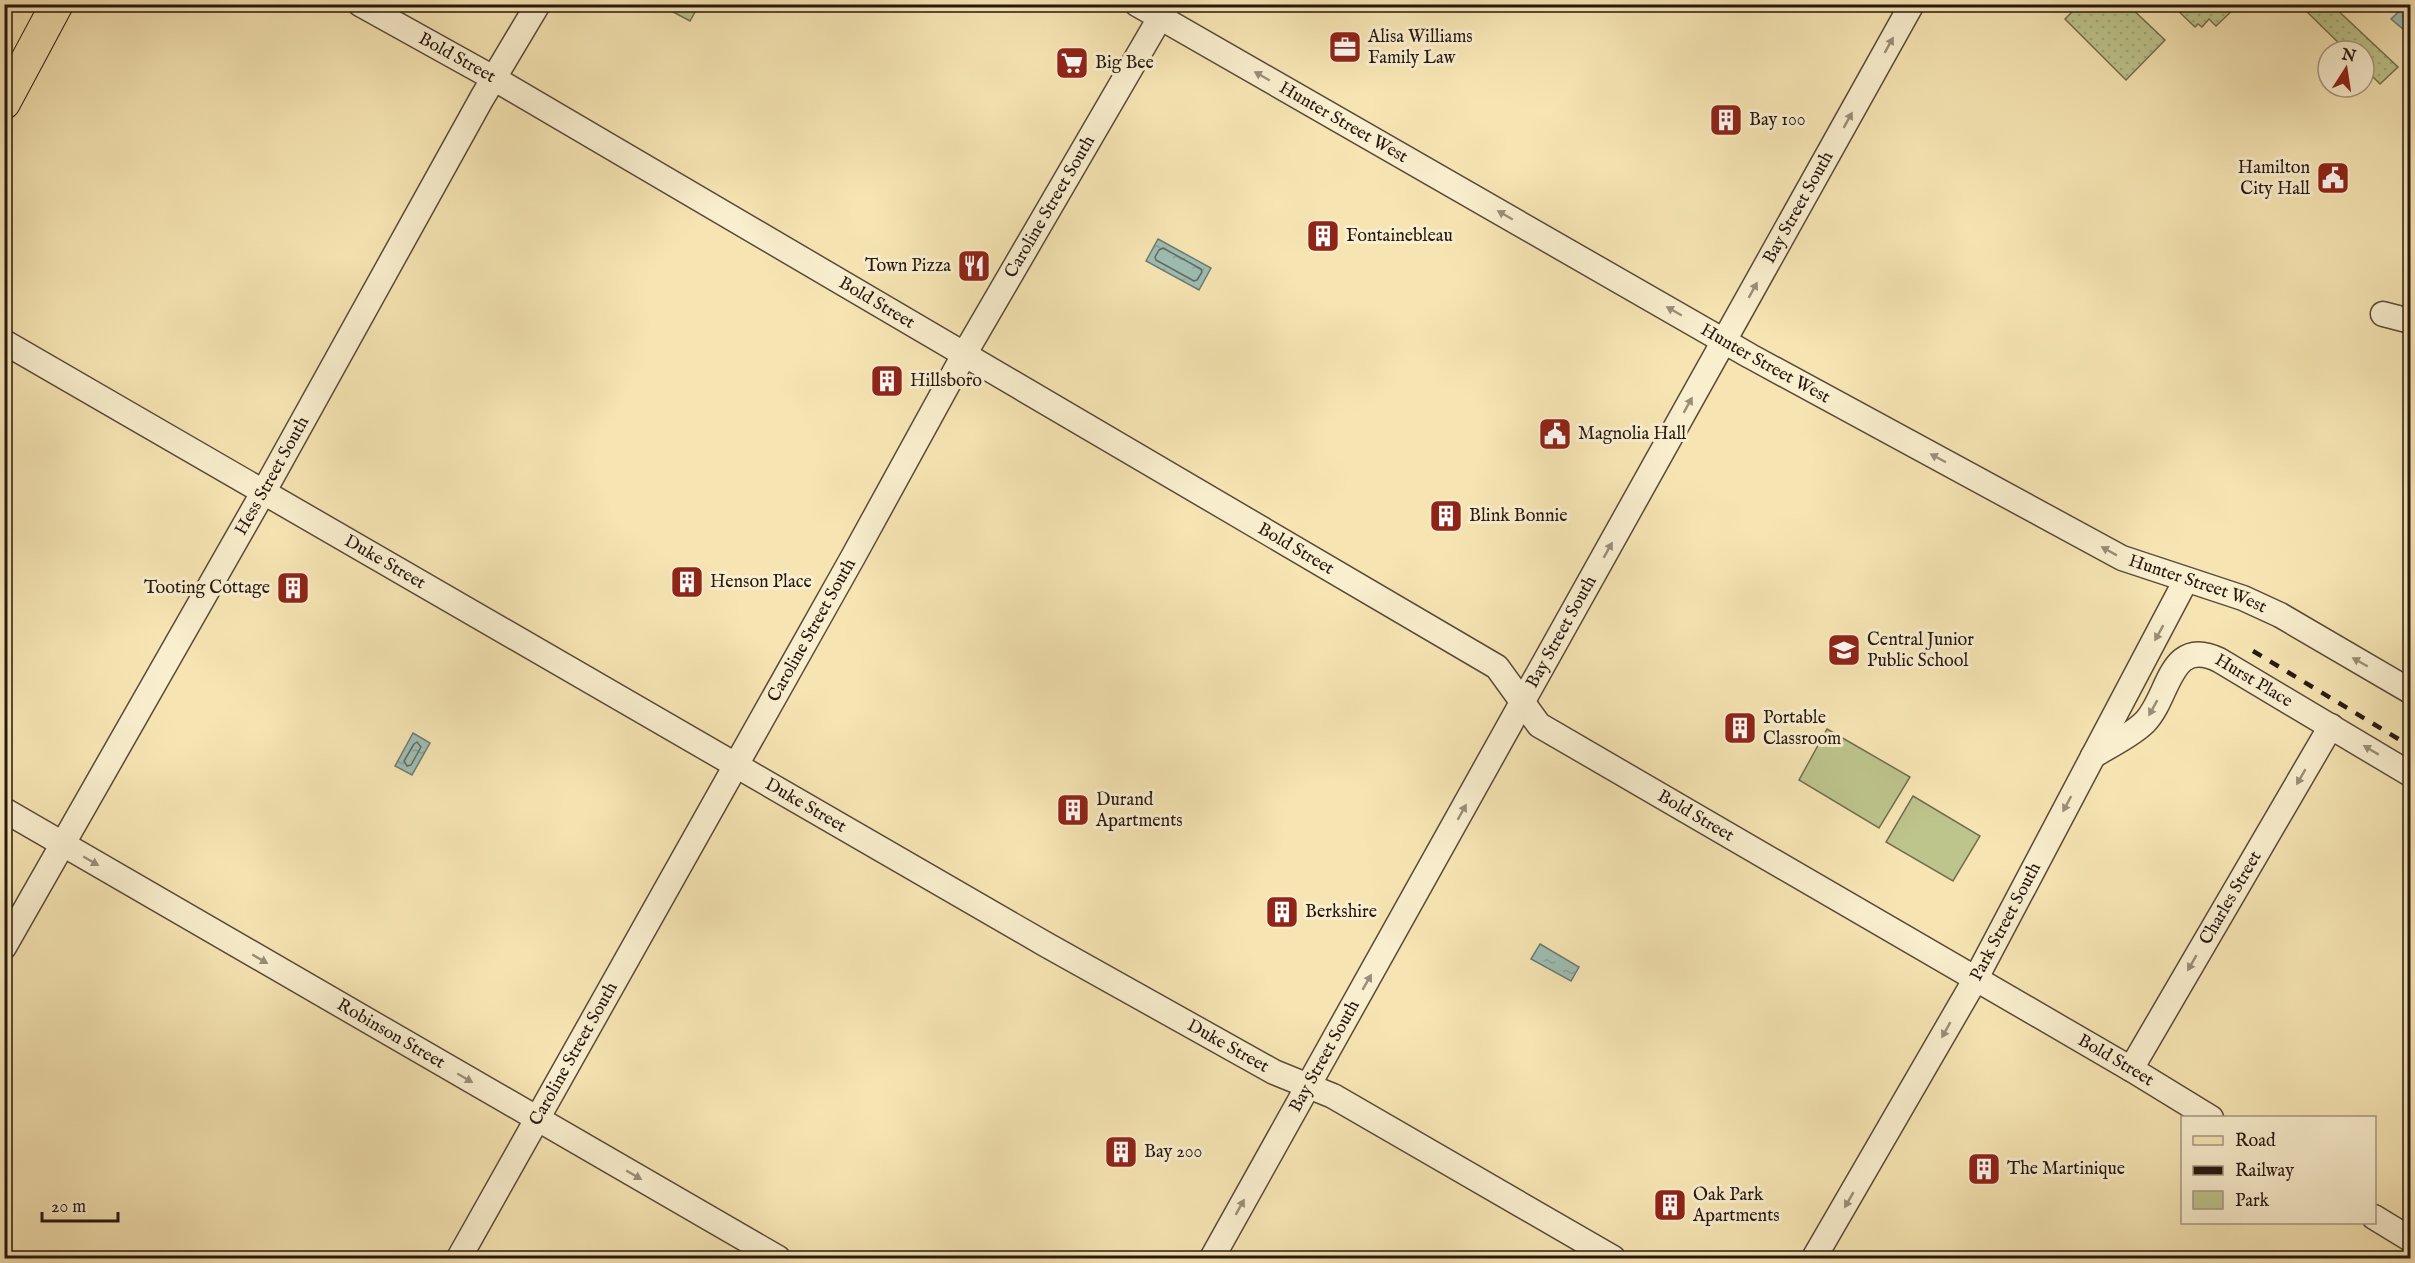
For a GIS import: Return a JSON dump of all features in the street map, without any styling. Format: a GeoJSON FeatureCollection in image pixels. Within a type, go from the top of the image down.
{"type":"FeatureCollection","features":[{"type":"Feature","properties":{"kind":"main road"},"geometry":{"type":"LineString","coordinates":[[4,103],[57,4]]}},
{"type":"Feature","properties":{"kind":"street","name":"Bold Street"},"geometry":{"type":"LineString","coordinates":[[360,4],[495,79],[1497,667],[1539,725],[2131,1069],[2208,1116]]}},
{"type":"Feature","properties":{"kind":"street","name":"Hess Street South"},"geometry":{"type":"LineString","coordinates":[[4,947],[538,4]]}},
{"type":"Feature","properties":{"kind":"street","name":"Hunter Street West"},"geometry":{"type":"LineString","coordinates":[[1137,4],[1164,11],[1724,341],[2122,558],[2243,598],[2280,615],[2410,691]]}},
{"type":"Feature","properties":{"kind":"street","name":"Bay Street South"},"geometry":{"type":"LineString","coordinates":[[1212,1258],[1912,4]]}},
{"type":"Feature","properties":{"kind":"street","name":"Caroline Street South"},"geometry":{"type":"LineString","coordinates":[[459,1258],[853,557],[964,353],[1164,11]]}},
{"type":"Feature","properties":{"kind":"street"},"geometry":{"type":"LineString","coordinates":[[2383,314],[2410,321]]}},
{"type":"Feature","properties":{"kind":"street","name":"Duke Street"},"geometry":{"type":"LineString","coordinates":[[4,342],[264,490],[1045,944],[1274,1072],[1333,1096],[1613,1258]]}},
{"type":"Feature","properties":{"kind":"street","name":"Park Street South"},"geometry":{"type":"LineString","coordinates":[[1814,1258],[1975,980],[2186,580]]}},
{"type":"Feature","properties":{"kind":"street","name":"Hurst Place"},"geometry":{"type":"LineString","coordinates":[[2091,757],[2147,720],[2175,669],[2184,658],[2194,653],[2207,654],[2219,660],[2410,774]]}},
{"type":"Feature","properties":{"kind":"street","name":"Charles Street"},"geometry":{"type":"LineString","coordinates":[[2131,1069],[2331,726]]}},
{"type":"Feature","properties":{"kind":"street","name":"Robinson Street"},"geometry":{"type":"LineString","coordinates":[[4,810],[778,1258]]}},
{"type":"Feature","properties":{"kind":"street"},"geometry":{"type":"LineString","coordinates":[[2376,1218],[2410,1239]]}},
{"type":"Feature","properties":{"kind":"green space"},"geometry":{"type":"Polygon","coordinates":[[[660,5],[699,5],[690,21],[660,5]]]}},
{"type":"Feature","properties":{"kind":"green space"},"geometry":{"type":"Polygon","coordinates":[[[2079,5],[2128,5],[2165,40],[2126,80],[2065,19],[2079,5]]]}},
{"type":"Feature","properties":{"kind":"green space"},"geometry":{"type":"Polygon","coordinates":[[[2172,5],[2238,5],[2216,26],[2209,19],[2202,27],[2198,24],[2195,27],[2172,5]]]}},
{"type":"Feature","properties":{"kind":"green space"},"geometry":{"type":"Polygon","coordinates":[[[2300,5],[2332,5],[2368,39],[2335,39],[2300,5]]]}},
{"type":"Feature","properties":{"kind":"green space"},"geometry":{"type":"Polygon","coordinates":[[[2376,46],[2398,67],[2380,84],[2376,80],[2376,46]]]}},
{"type":"Feature","properties":{"kind":"green space"},"geometry":{"type":"Polygon","coordinates":[[[1827,729],[1910,777],[1879,828],[1799,780],[1827,729]]]}},
{"type":"Feature","properties":{"kind":"green space"},"geometry":{"type":"Polygon","coordinates":[[[1913,796],[1980,836],[1953,881],[1886,842],[1913,796]]]}},
{"type":"Feature","properties":{"kind":"water"},"geometry":{"type":"Polygon","coordinates":[[[2406,5],[2410,5],[2410,35],[2391,19],[2406,5]]]}},
{"type":"Feature","properties":{"kind":"water"},"geometry":{"type":"Polygon","coordinates":[[[1158,239],[1211,268],[1199,290],[1146,261],[1158,239]]]}},
{"type":"Feature","properties":{"kind":"water"},"geometry":{"type":"Polygon","coordinates":[[[413,733],[430,743],[412,775],[395,766],[413,733]]]}},
{"type":"Feature","properties":{"kind":"water"},"geometry":{"type":"Polygon","coordinates":[[[1540,944],[1579,967],[1571,981],[1531,959],[1540,944]]]}},
{"type":"Feature","properties":{"kind":"railway"},"geometry":{"type":"LineString","coordinates":[[2253,651],[2410,746]]}},
{"type":"Feature","properties":{"kind":"place","name":"Alisa Williams Family Law"},"geometry":{"type":"Point","coordinates":[1345,47]}},
{"type":"Feature","properties":{"kind":"place","name":"Big Bee"},"geometry":{"type":"Point","coordinates":[1072,63]}},
{"type":"Feature","properties":{"kind":"place","name":"Bay 100"},"geometry":{"type":"Point","coordinates":[1726,120]}},
{"type":"Feature","properties":{"kind":"place","name":"Hamilton City Hall"},"geometry":{"type":"Point","coordinates":[2333,178]}},
{"type":"Feature","properties":{"kind":"place","name":"Fontainebleau"},"geometry":{"type":"Point","coordinates":[1323,236]}},
{"type":"Feature","properties":{"kind":"place","name":"Town Pizza"},"geometry":{"type":"Point","coordinates":[974,266]}},
{"type":"Feature","properties":{"kind":"place","name":"Hillsboro"},"geometry":{"type":"Point","coordinates":[887,381]}},
{"type":"Feature","properties":{"kind":"place","name":"Magnolia Hall"},"geometry":{"type":"Point","coordinates":[1555,434]}},
{"type":"Feature","properties":{"kind":"place","name":"Blink Bonnie"},"geometry":{"type":"Point","coordinates":[1446,516]}},
{"type":"Feature","properties":{"kind":"place","name":"Henson Place"},"geometry":{"type":"Point","coordinates":[687,582]}},
{"type":"Feature","properties":{"kind":"place","name":"Tooting Cottage"},"geometry":{"type":"Point","coordinates":[293,588]}},
{"type":"Feature","properties":{"kind":"place","name":"Central Junior Public School"},"geometry":{"type":"Point","coordinates":[1844,650]}},
{"type":"Feature","properties":{"kind":"place","name":"Portable Classroom"},"geometry":{"type":"Point","coordinates":[1740,728]}},
{"type":"Feature","properties":{"kind":"place","name":"Durand Apartments"},"geometry":{"type":"Point","coordinates":[1073,810]}},
{"type":"Feature","properties":{"kind":"place","name":"Berkshire"},"geometry":{"type":"Point","coordinates":[1282,912]}},
{"type":"Feature","properties":{"kind":"place","name":"Bay 200"},"geometry":{"type":"Point","coordinates":[1121,1152]}},
{"type":"Feature","properties":{"kind":"place","name":"The Martinique"},"geometry":{"type":"Point","coordinates":[1984,1169]}},
{"type":"Feature","properties":{"kind":"place","name":"Oak Park Apartments"},"geometry":{"type":"Point","coordinates":[1670,1205]}}]}
